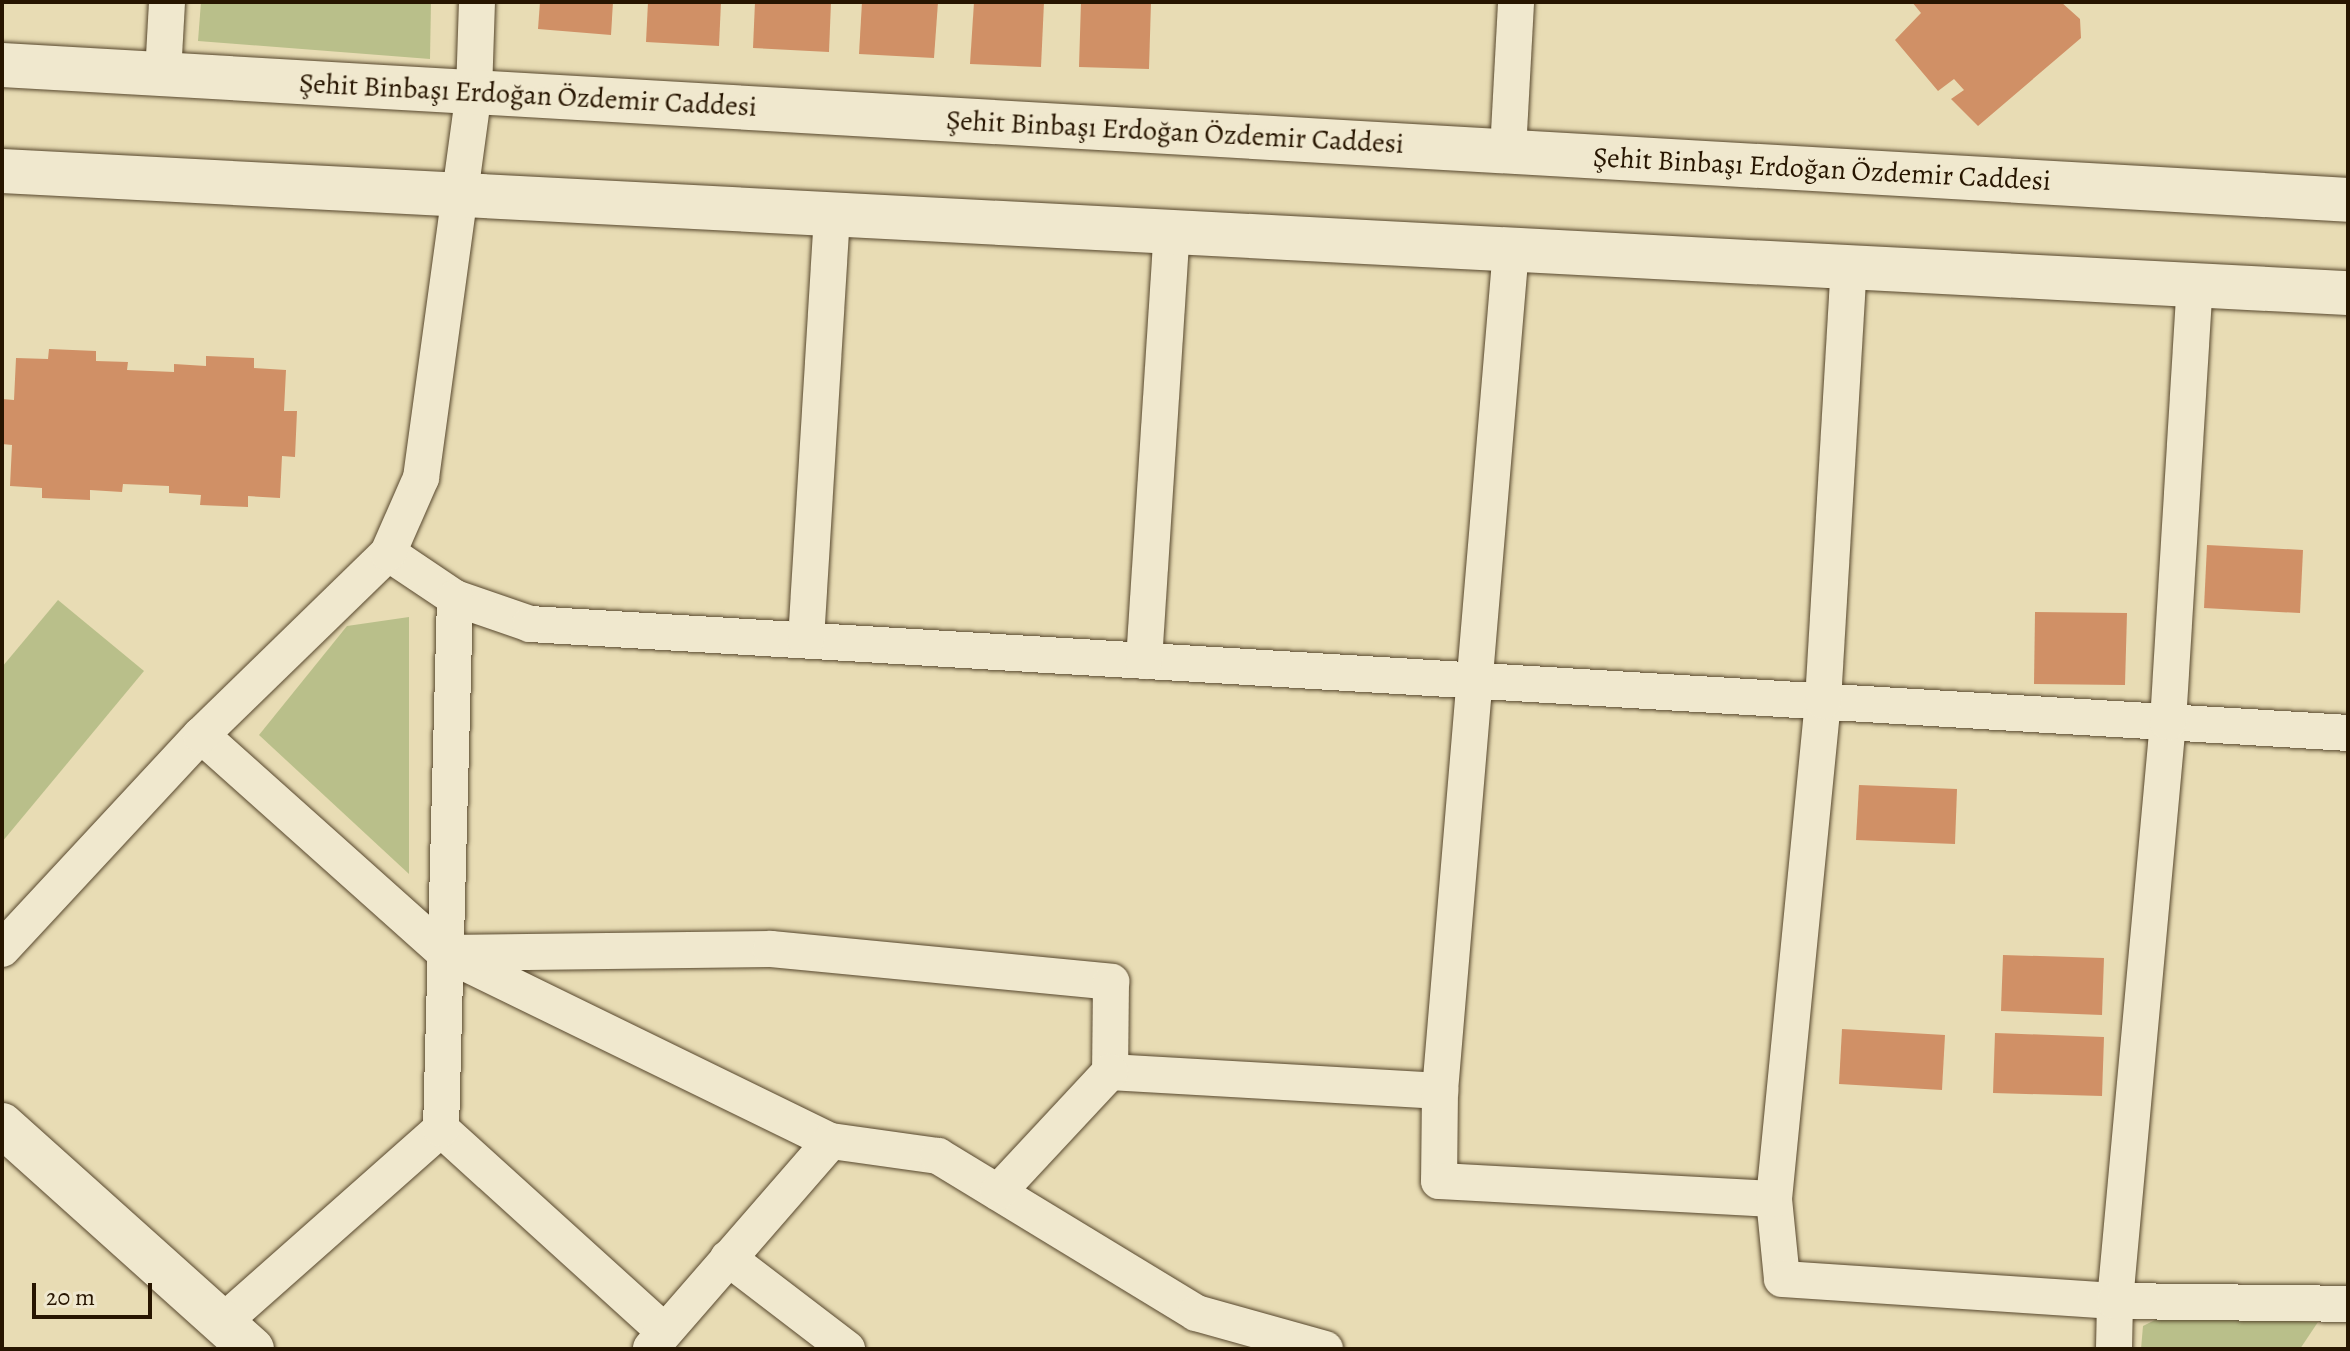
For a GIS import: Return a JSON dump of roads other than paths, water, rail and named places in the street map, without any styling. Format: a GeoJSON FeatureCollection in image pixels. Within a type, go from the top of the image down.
{"type":"FeatureCollection","features":[{"type":"Feature","properties":{"kind":"main road","name":"Şehit Binbaşı Erdoğan Özdemir Caddesi"},"geometry":{"type":"LineString","coordinates":[[2,65],[2348,200]]}},
{"type":"Feature","properties":{"kind":"main road"},"geometry":{"type":"LineString","coordinates":[[2,171],[2348,293]]}},
{"type":"Feature","properties":{"kind":"main road"},"geometry":{"type":"LineString","coordinates":[[2,1125],[238,1335]]}},
{"type":"Feature","properties":{"kind":"street"},"geometry":{"type":"LineString","coordinates":[[163,74],[167,2]]}},
{"type":"Feature","properties":{"kind":"street"},"geometry":{"type":"LineString","coordinates":[[2,949],[201,735],[388,553],[421,478],[474,92],[477,2]]}},
{"type":"Feature","properties":{"kind":"street"},"geometry":{"type":"LineString","coordinates":[[1508,151],[1516,2]]}},
{"type":"Feature","properties":{"kind":"street"},"geometry":{"type":"LineString","coordinates":[[806,640],[832,214]]}},
{"type":"Feature","properties":{"kind":"street"},"geometry":{"type":"LineString","coordinates":[[1144,661],[1172,232]]}},
{"type":"Feature","properties":{"kind":"street"},"geometry":{"type":"LineString","coordinates":[[1511,249],[1477,681],[1440,1091],[1439,1181],[1774,1199]]}},
{"type":"Feature","properties":{"kind":"street"},"geometry":{"type":"LineString","coordinates":[[1849,267],[1823,701],[1774,1199],[1782,1279],[2115,1301],[2348,1304]]}},
{"type":"Feature","properties":{"kind":"street"},"geometry":{"type":"LineString","coordinates":[[2114,1349],[2115,1301],[2168,722],[2195,285]]}},
{"type":"Feature","properties":{"kind":"street"},"geometry":{"type":"LineString","coordinates":[[388,553],[455,598],[530,624],[2348,733]]}},
{"type":"Feature","properties":{"kind":"street"},"geometry":{"type":"LineString","coordinates":[[238,1335],[441,1129],[455,598]]}},
{"type":"Feature","properties":{"kind":"street"},"geometry":{"type":"LineString","coordinates":[[201,735],[445,953],[831,1141],[938,1156],[1196,1313],[1325,1349]]}},
{"type":"Feature","properties":{"kind":"street"},"geometry":{"type":"LineString","coordinates":[[445,953],[771,949],[1111,982],[1110,1072],[998,1192]]}},
{"type":"Feature","properties":{"kind":"street"},"geometry":{"type":"LineString","coordinates":[[1110,1072],[1440,1091]]}},
{"type":"Feature","properties":{"kind":"street"},"geometry":{"type":"LineString","coordinates":[[441,1129],[657,1340],[831,1141]]}},
{"type":"Feature","properties":{"kind":"street"},"geometry":{"type":"LineString","coordinates":[[728,1258],[847,1349]]}}]}
